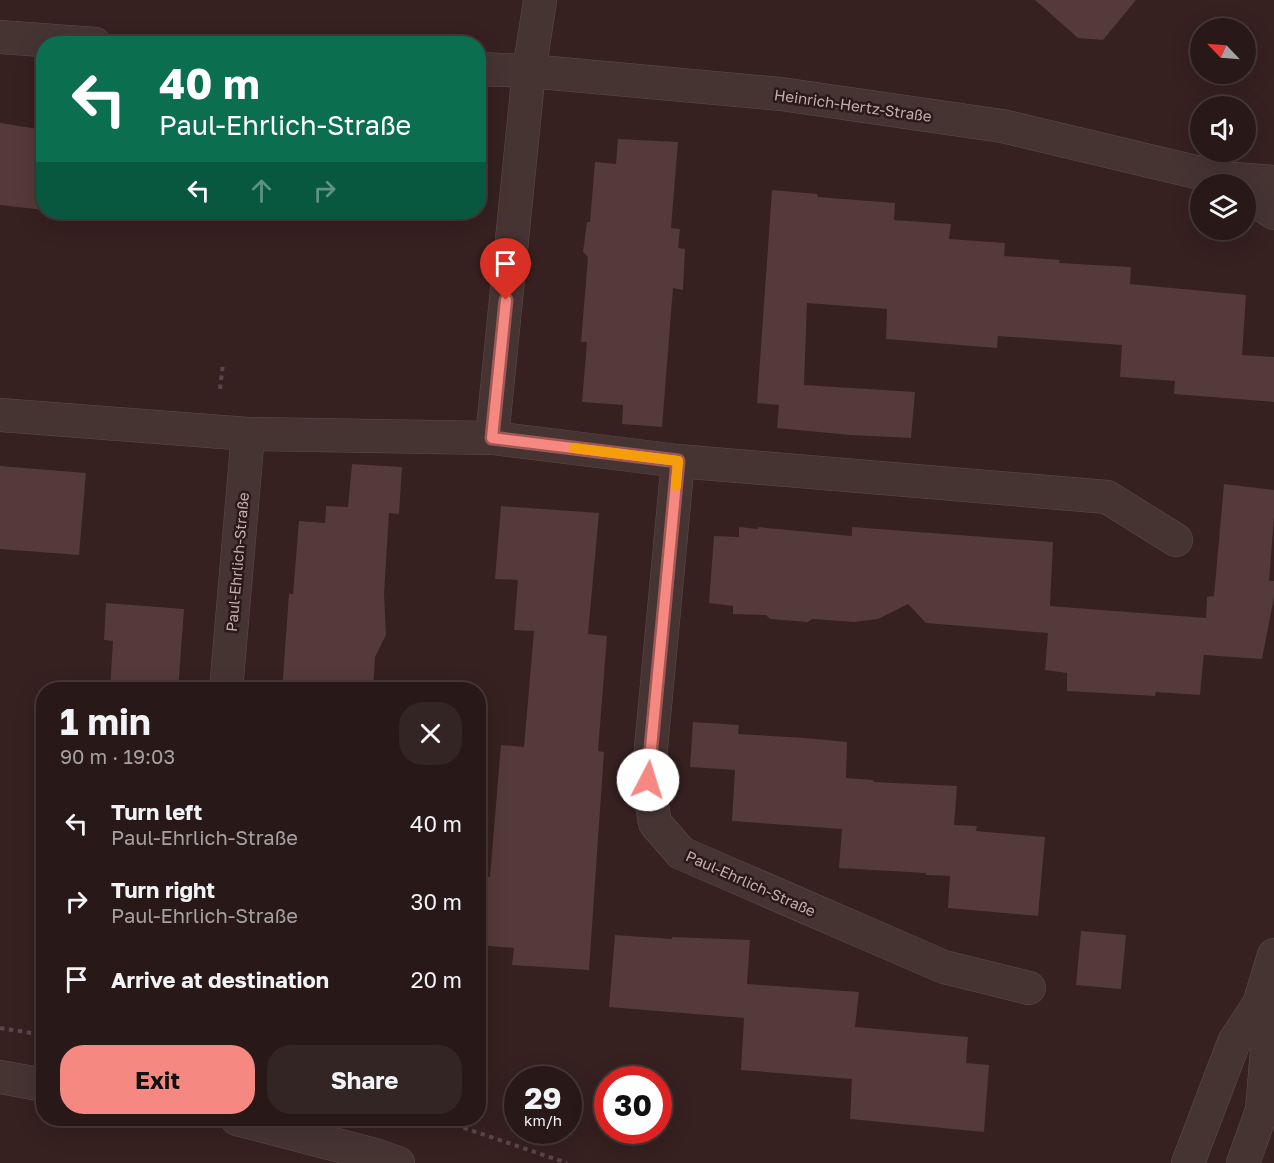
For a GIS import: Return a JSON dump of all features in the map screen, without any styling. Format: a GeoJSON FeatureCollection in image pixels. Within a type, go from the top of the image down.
{"type":"FeatureCollection","features":[{"type":"Feature","properties":{"kind":"street"},"geometry":{"type":"LineString","coordinates":[[492,438],[529,71],[540,1]]}},
{"type":"Feature","properties":{"kind":"street"},"geometry":{"type":"LineString","coordinates":[[0,38],[36,40]]}},
{"type":"Feature","properties":{"kind":"street","name":"Heinrich-Hertz-Straße"},"geometry":{"type":"LineString","coordinates":[[486,69],[529,71],[781,94],[1002,126],[1190,175]]}},
{"type":"Feature","properties":{"kind":"street","name":"Heinrich-Hertz-Straße"},"geometry":{"type":"LineString","coordinates":[[1256,184],[1274,182]]}},
{"type":"Feature","properties":{"kind":"street","name":"Heinrich-Hertz-Straße"},"geometry":{"type":"LineString","coordinates":[[1256,201],[1274,213]]}},
{"type":"Feature","properties":{"kind":"street"},"geometry":{"type":"LineString","coordinates":[[0,415],[248,434],[492,438],[678,461],[1107,497],[1176,540]]}},
{"type":"Feature","properties":{"kind":"street","name":"Paul-Ehrlich-Straße"},"geometry":{"type":"LineString","coordinates":[[227,682],[248,434]]}},
{"type":"Feature","properties":{"kind":"street","name":"Paul-Ehrlich-Straße"},"geometry":{"type":"LineString","coordinates":[[678,461],[648,780],[655,823],[681,853],[944,967],[1029,988]]}},
{"type":"Feature","properties":{"kind":"street"},"geometry":{"type":"LineString","coordinates":[[1188,1163],[1234,1042],[1259,1004],[1274,954]]}},
{"type":"Feature","properties":{"kind":"street"},"geometry":{"type":"LineString","coordinates":[[1243,1163],[1262,1110],[1267,1049],[1259,1004]]}},
{"type":"Feature","properties":{"kind":"street"},"geometry":{"type":"LineString","coordinates":[[264,1126],[398,1163]]}},
{"type":"Feature","properties":{"kind":"path"},"geometry":{"type":"LineString","coordinates":[[0,1028],[36,1034]]}},
{"type":"Feature","properties":{"kind":"path"},"geometry":{"type":"LineString","coordinates":[[459,1126],[567,1163]]}},
{"type":"Feature","properties":{"kind":"building"},"geometry":{"type":"Polygon","coordinates":[[[1035,0],[1136,0],[1103,40],[1078,38],[1035,0]]]}},
{"type":"Feature","properties":{"kind":"building"},"geometry":{"type":"Polygon","coordinates":[[[0,123],[36,129],[36,209],[0,205],[0,123]]]}},
{"type":"Feature","properties":{"kind":"building"},"geometry":{"type":"Polygon","coordinates":[[[618,139],[678,142],[671,228],[680,229],[678,248],[685,249],[683,290],[673,288],[662,427],[622,424],[623,405],[582,402],[587,342],[581,342],[588,257],[583,252],[587,222],[590,222],[595,162],[616,164],[618,139]]]}},
{"type":"Feature","properties":{"kind":"building"},"geometry":{"type":"Polygon","coordinates":[[[772,190],[817,194],[818,197],[895,203],[894,220],[951,224],[949,239],[1005,243],[1004,256],[1060,260],[1059,263],[1131,267],[1130,284],[1246,295],[1242,355],[1274,357],[1274,402],[1174,394],[1175,381],[1120,377],[1122,345],[998,336],[997,348],[886,339],[887,309],[807,303],[804,385],[915,392],[911,438],[777,428],[779,405],[757,403],[772,190]]]}},
{"type":"Feature","properties":{"kind":"building"},"geometry":{"type":"Polygon","coordinates":[[[352,464],[402,467],[399,514],[389,513],[384,594],[386,635],[375,657],[373,682],[283,682],[289,594],[293,594],[299,521],[325,523],[326,506],[348,507],[352,464]]]}},
{"type":"Feature","properties":{"kind":"building"},"geometry":{"type":"Polygon","coordinates":[[[0,466],[86,473],[79,555],[0,549],[0,466]]]}},
{"type":"Feature","properties":{"kind":"building"},"geometry":{"type":"Polygon","coordinates":[[[1224,484],[1274,490],[1269,581],[1274,581],[1274,597],[1262,659],[1204,655],[1204,653],[1200,695],[1156,692],[1155,696],[1067,691],[1067,673],[1045,670],[1048,633],[926,623],[908,604],[878,619],[854,622],[812,619],[808,622],[770,619],[766,615],[733,614],[733,606],[709,603],[714,536],[739,537],[739,527],[758,529],[758,527],[852,536],[852,527],[1053,542],[1050,606],[1206,618],[1207,597],[1214,596],[1224,484]]]}},
{"type":"Feature","properties":{"kind":"building"},"geometry":{"type":"Polygon","coordinates":[[[501,506],[599,513],[588,634],[607,636],[598,751],[604,752],[589,970],[512,965],[514,948],[486,946],[486,877],[490,877],[501,745],[524,747],[534,631],[514,630],[518,580],[495,579],[501,506]]]}},
{"type":"Feature","properties":{"kind":"building"},"geometry":{"type":"Polygon","coordinates":[[[106,603],[184,609],[179,682],[110,682],[113,641],[104,640],[106,603]]]}},
{"type":"Feature","properties":{"kind":"building"},"geometry":{"type":"Polygon","coordinates":[[[693,722],[739,725],[738,734],[847,742],[846,778],[873,780],[874,782],[957,786],[954,825],[977,826],[976,831],[1045,837],[1038,916],[948,908],[950,876],[839,868],[842,829],[732,821],[735,770],[690,767],[693,722]]]}},
{"type":"Feature","properties":{"kind":"building"},"geometry":{"type":"Polygon","coordinates":[[[1081,931],[1126,935],[1121,989],[1076,985],[1081,931]]]}},
{"type":"Feature","properties":{"kind":"building"},"geometry":{"type":"Polygon","coordinates":[[[615,935],[672,939],[672,937],[750,940],[747,984],[859,992],[855,1027],[968,1037],[966,1063],[989,1065],[984,1132],[850,1119],[852,1079],[741,1070],[744,1018],[609,1007],[615,935]]]}},
{"type":"Feature","properties":{"kind":"slow traffic"},"geometry":{"type":"LineString","coordinates":[[574,448],[678,461],[676,486]]}},
{"type":"Feature","properties":{"kind":"route"},"geometry":{"type":"LineString","coordinates":[[506,300],[492,438],[678,461],[648,780]]}}]}
